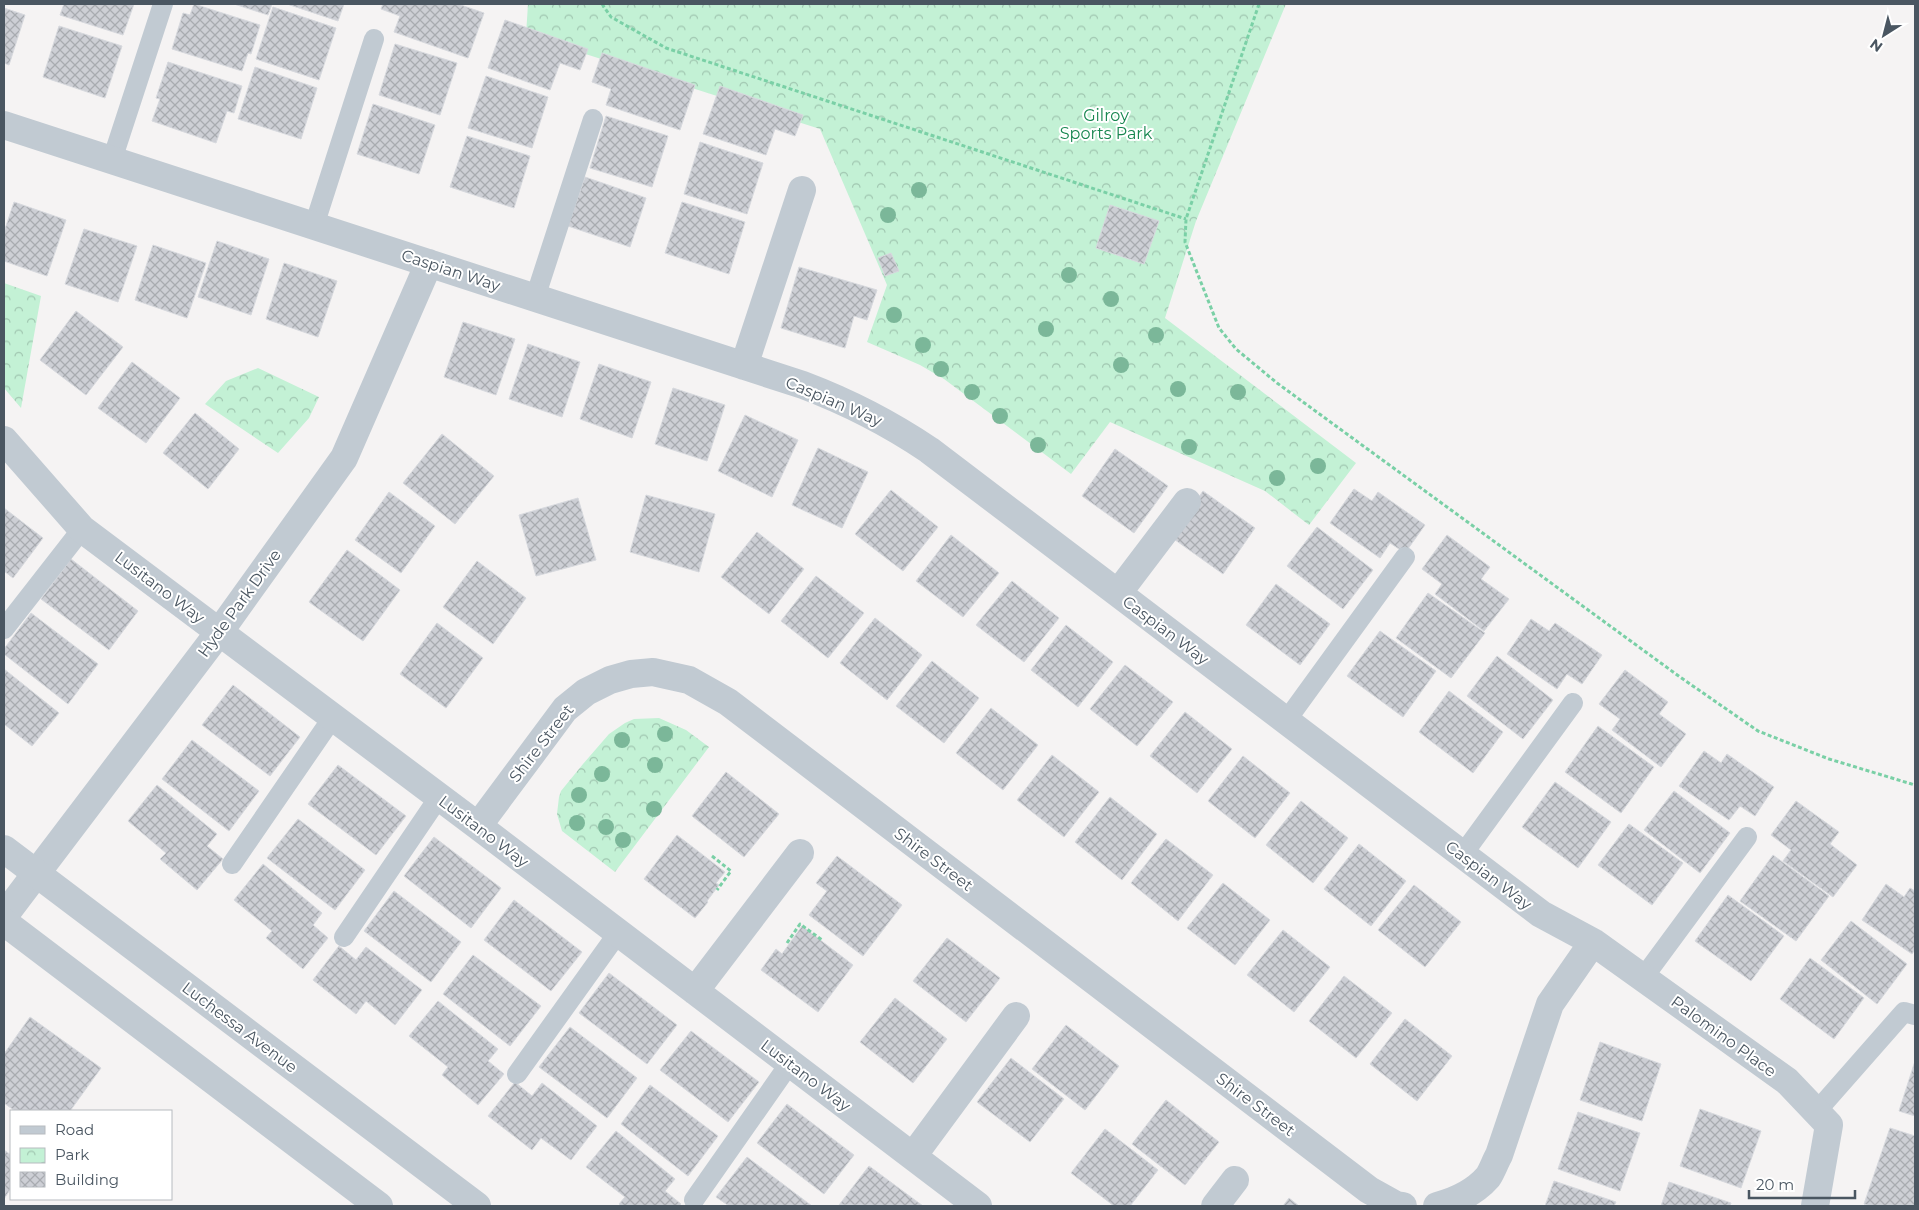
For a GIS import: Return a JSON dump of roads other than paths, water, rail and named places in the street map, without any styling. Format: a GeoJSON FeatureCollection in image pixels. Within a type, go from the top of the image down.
{"type":"FeatureCollection","features":[{"type":"Feature","properties":{"kind":"street","name":"Caspian Way"},"geometry":{"type":"LineString","coordinates":[[4,125],[744,366],[836,398],[899,430],[929,450],[1541,914]]}},
{"type":"Feature","properties":{"kind":"street"},"geometry":{"type":"LineString","coordinates":[[744,366],[802,190]]}},
{"type":"Feature","properties":{"kind":"street","name":"Hyde Park Drive"},"geometry":{"type":"LineString","coordinates":[[4,916],[220,631],[344,458],[429,263]]}},
{"type":"Feature","properties":{"kind":"street","name":"Lusitano Way"},"geometry":{"type":"LineString","coordinates":[[4,440],[82,529],[220,631],[978,1206]]}},
{"type":"Feature","properties":{"kind":"street"},"geometry":{"type":"LineString","coordinates":[[1118,593],[1187,502]]}},
{"type":"Feature","properties":{"kind":"street","name":"Shire Street"},"geometry":{"type":"LineString","coordinates":[[478,826],[565,708],[586,692],[610,680],[631,674],[652,672],[690,680],[728,702],[1369,1190],[1396,1205],[1403,1206]]}},
{"type":"Feature","properties":{"kind":"street","name":"Luchessa Avenue"},"geometry":{"type":"LineString","coordinates":[[4,848],[477,1206]]}},
{"type":"Feature","properties":{"kind":"street"},"geometry":{"type":"LineString","coordinates":[[696,992],[800,853]]}},
{"type":"Feature","properties":{"kind":"street","name":"Palomino Place"},"geometry":{"type":"LineString","coordinates":[[1541,914],[1592,942],[1787,1081],[1829,1125],[1815,1206]]}},
{"type":"Feature","properties":{"kind":"street"},"geometry":{"type":"LineString","coordinates":[[4,922],[379,1206]]}},
{"type":"Feature","properties":{"kind":"street"},"geometry":{"type":"LineString","coordinates":[[1437,1206],[1469,1193],[1488,1176],[1499,1155],[1550,1004],[1592,942]]}},
{"type":"Feature","properties":{"kind":"street"},"geometry":{"type":"LineString","coordinates":[[913,1156],[1016,1016]]}},
{"type":"Feature","properties":{"kind":"street"},"geometry":{"type":"LineString","coordinates":[[1215,1206],[1234,1180]]}},
{"type":"Feature","properties":{"kind":"lane"},"geometry":{"type":"LineString","coordinates":[[112,160],[163,4]]}},
{"type":"Feature","properties":{"kind":"lane"},"geometry":{"type":"LineString","coordinates":[[314,226],[374,39]]}},
{"type":"Feature","properties":{"kind":"lane"},"geometry":{"type":"LineString","coordinates":[[535,298],[593,119]]}},
{"type":"Feature","properties":{"kind":"lane"},"geometry":{"type":"LineString","coordinates":[[4,629],[82,529]]}},
{"type":"Feature","properties":{"kind":"lane"},"geometry":{"type":"LineString","coordinates":[[1286,721],[1405,557]]}},
{"type":"Feature","properties":{"kind":"lane"},"geometry":{"type":"LineString","coordinates":[[1463,854],[1573,703]]}},
{"type":"Feature","properties":{"kind":"lane"},"geometry":{"type":"LineString","coordinates":[[232,864],[333,717]]}},
{"type":"Feature","properties":{"kind":"lane"},"geometry":{"type":"LineString","coordinates":[[344,937],[439,797]]}},
{"type":"Feature","properties":{"kind":"lane"},"geometry":{"type":"LineString","coordinates":[[1643,978],[1747,837]]}},
{"type":"Feature","properties":{"kind":"lane"},"geometry":{"type":"LineString","coordinates":[[517,1074],[618,933]]}},
{"type":"Feature","properties":{"kind":"lane"},"geometry":{"type":"LineString","coordinates":[[1816,1112],[1904,1012],[1915,1015]]}},
{"type":"Feature","properties":{"kind":"lane"},"geometry":{"type":"LineString","coordinates":[[694,1200],[790,1063]]}},
{"type":"Feature","properties":{"kind":"park label","name":"Gilroy Sports Park"},"geometry":{"type":"Point","coordinates":[1106,124]}}]}
